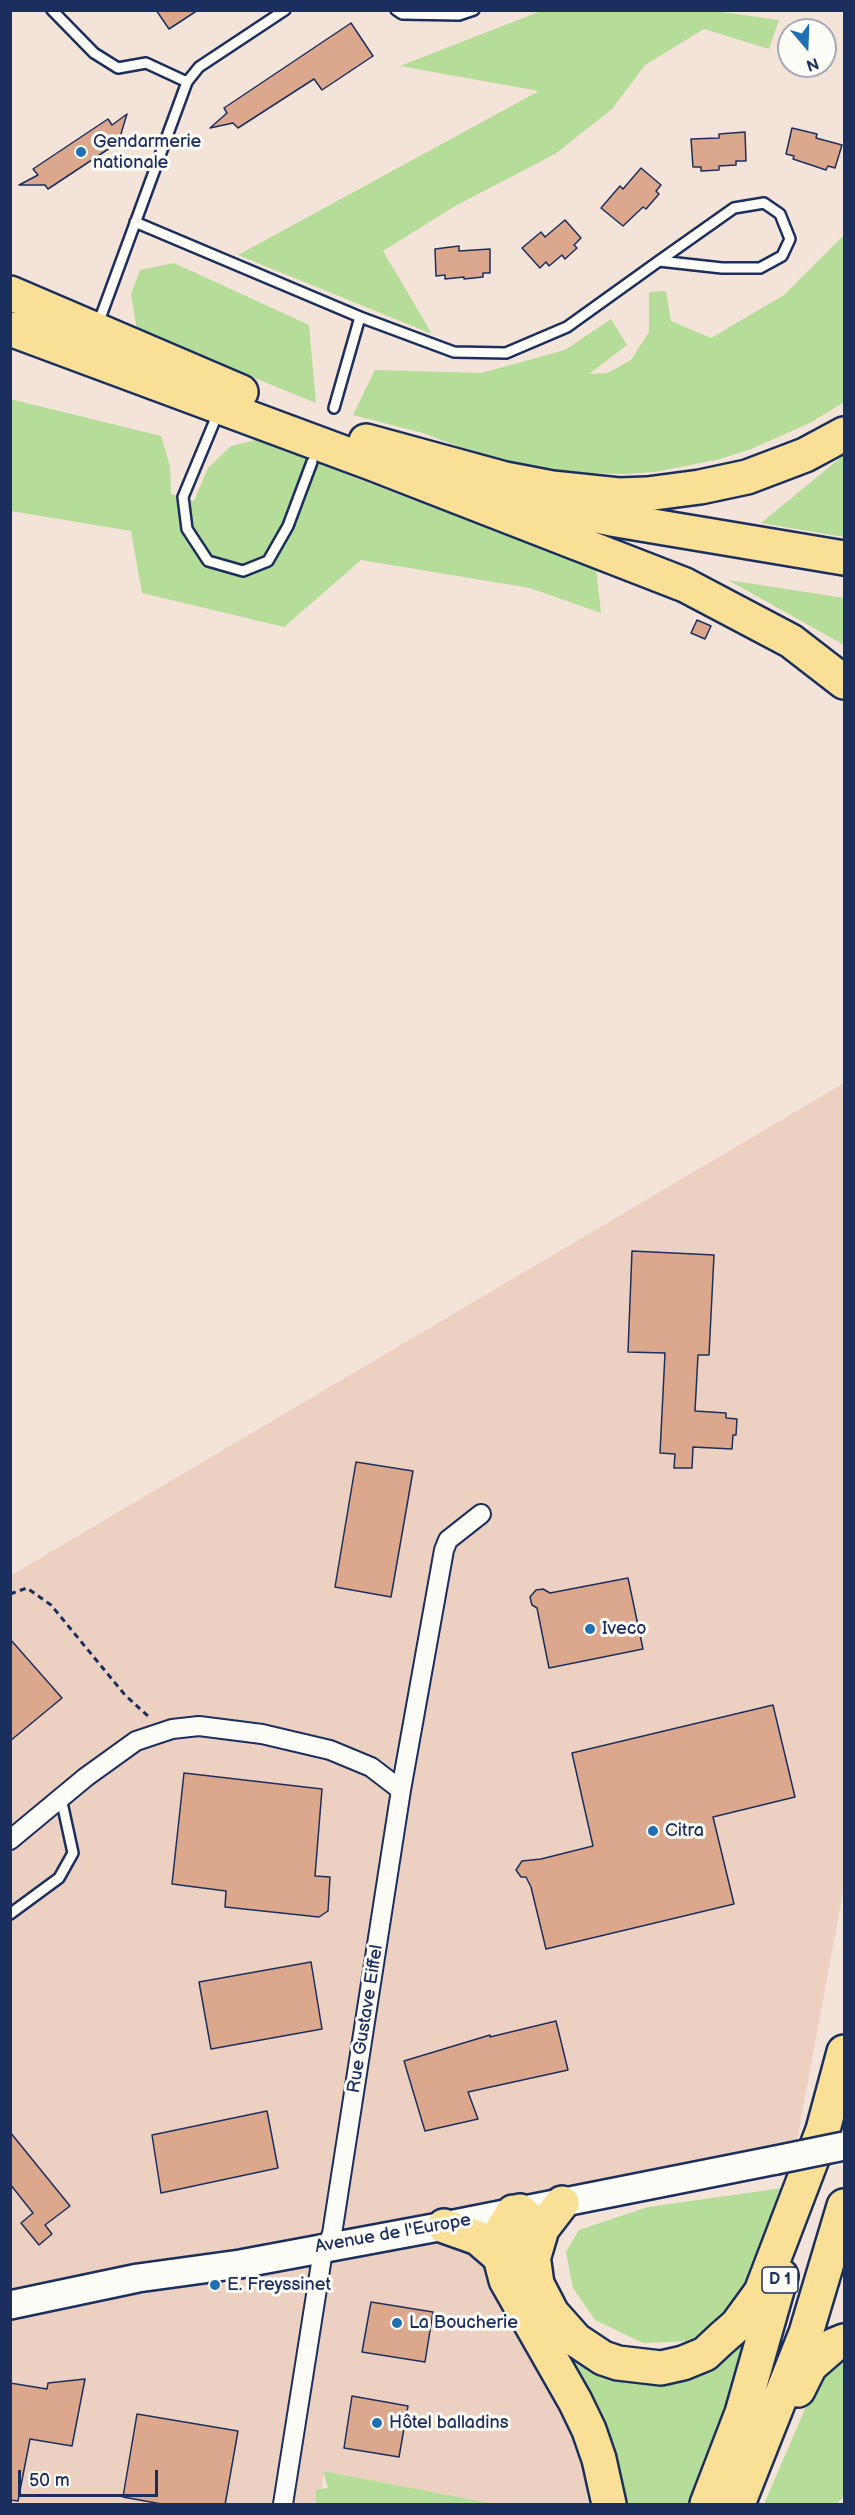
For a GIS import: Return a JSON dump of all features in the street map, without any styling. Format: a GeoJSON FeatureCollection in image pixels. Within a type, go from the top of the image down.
{"type":"FeatureCollection","features":[{"type":"Feature","properties":{"kind":"highway"},"geometry":{"type":"LineString","coordinates":[[10,293],[91,344],[221,407],[685,585],[790,641],[844,682]]}},
{"type":"Feature","properties":{"kind":"highway"},"geometry":{"type":"LineString","coordinates":[[10,329],[91,344],[333,419],[506,479],[552,488],[619,495],[680,490],[747,477],[805,455],[844,434]]}},
{"type":"Feature","properties":{"kind":"highway"},"geometry":{"type":"LineString","coordinates":[[333,419],[444,475],[533,502],[611,519],[844,558]]}},
{"type":"Feature","properties":{"kind":"highway"},"geometry":{"type":"LineString","coordinates":[[371,463],[610,532],[798,572],[844,577]]}},
{"type":"Feature","properties":{"kind":"highway","name":"D 1"},"geometry":{"type":"LineString","coordinates":[[707,2505],[742,2413],[834,2138],[844,2052]]}},
{"type":"Feature","properties":{"kind":"highway"},"geometry":{"type":"LineString","coordinates":[[609,2505],[599,2459],[589,2430],[557,2368],[506,2280],[500,2257],[502,2230],[516,2212],[528,2219],[537,2284],[552,2313],[576,2340],[603,2358],[640,2367],[661,2368],[683,2363],[705,2354],[737,2325],[761,2292],[834,2138]]}},
{"type":"Feature","properties":{"kind":"highway"},"geometry":{"type":"LineString","coordinates":[[534,2256],[542,2229],[562,2203]]}},
{"type":"Feature","properties":{"kind":"highway","name":"D 1"},"geometry":{"type":"LineString","coordinates":[[738,2505],[806,2333],[844,2206]]}},
{"type":"Feature","properties":{"kind":"highway"},"geometry":{"type":"LineString","coordinates":[[444,2226],[478,2238],[500,2257]]}},
{"type":"Feature","properties":{"kind":"highway"},"geometry":{"type":"LineString","coordinates":[[746,2505],[782,2422],[810,2366],[834,2345],[844,2341]]}},
{"type":"Feature","properties":{"kind":"street","name":"Rue Gustave Eiffel"},"geometry":{"type":"LineString","coordinates":[[283,2505],[322,2257],[332,2234],[401,1790],[444,1550],[448,1540],[481,1514]]}},
{"type":"Feature","properties":{"kind":"street"},"geometry":{"type":"LineString","coordinates":[[10,1840],[86,1777],[136,1742],[172,1729],[199,1726],[273,1737],[330,1750],[370,1767],[401,1790]]}},
{"type":"Feature","properties":{"kind":"street","name":"Avenue de l'Europe"},"geometry":{"type":"LineString","coordinates":[[10,2305],[138,2278],[240,2264],[444,2226],[776,2160],[834,2138]]}},
{"type":"Feature","properties":{"kind":"lane"},"geometry":{"type":"LineString","coordinates":[[52,10],[94,53],[118,68],[146,63],[187,82]]}},
{"type":"Feature","properties":{"kind":"lane"},"geometry":{"type":"LineString","coordinates":[[91,344],[187,82],[199,67],[285,10]]}},
{"type":"Feature","properties":{"kind":"lane"},"geometry":{"type":"LineString","coordinates":[[396,10],[402,14],[459,15],[474,10]]}},
{"type":"Feature","properties":{"kind":"lane"},"geometry":{"type":"LineString","coordinates":[[135,222],[360,317],[454,352],[506,353],[567,327],[659,261],[734,208],[764,203],[780,214],[790,239],[783,256],[760,268],[722,268],[659,261]]}},
{"type":"Feature","properties":{"kind":"lane"},"geometry":{"type":"LineString","coordinates":[[333,419],[360,317]]}},
{"type":"Feature","properties":{"kind":"lane"},"geometry":{"type":"LineString","coordinates":[[221,407],[183,497],[186,529],[208,561],[243,571],[268,561],[288,526],[312,462]]}},
{"type":"Feature","properties":{"kind":"lane"},"geometry":{"type":"LineString","coordinates":[[10,1914],[59,1878],[73,1853],[61,1798]]}},
{"type":"Feature","properties":{"kind":"path"},"geometry":{"type":"LineString","coordinates":[[10,1594],[27,1588],[51,1605],[125,1695],[148,1714],[158,1733]]}},
{"type":"Feature","properties":{"kind":"shaded area"},"geometry":{"type":"Polygon","coordinates":[[[844,1083],[844,1887],[797,2140],[486,2203],[506,2307],[582,2436],[588,2504],[495,2504],[324,2471],[320,2504],[11,2504],[10,1576],[844,1083]]]}},
{"type":"Feature","properties":{"kind":"green space"},"geometry":{"type":"Polygon","coordinates":[[[708,10],[777,20],[777,26],[769,49],[704,29],[645,65],[612,109],[555,154],[455,206],[383,251],[432,334],[238,255],[539,91],[400,66],[541,11],[708,10]]]}},
{"type":"Feature","properties":{"kind":"green space"},"geometry":{"type":"Polygon","coordinates":[[[844,235],[844,402],[810,423],[751,449],[720,459],[655,472],[623,474],[558,472],[491,459],[423,433],[353,415],[375,370],[481,373],[565,350],[611,319],[627,345],[589,374],[608,373],[631,360],[649,332],[649,292],[666,291],[671,321],[711,338],[784,295],[844,235]]]}},
{"type":"Feature","properties":{"kind":"green space"},"geometry":{"type":"Polygon","coordinates":[[[174,263],[309,325],[316,403],[137,330],[131,294],[140,270],[174,263]]]}},
{"type":"Feature","properties":{"kind":"green space"},"geometry":{"type":"Polygon","coordinates":[[[10,399],[161,436],[170,466],[171,494],[194,501],[208,468],[231,446],[260,439],[358,479],[596,568],[601,613],[530,588],[361,560],[284,627],[142,593],[131,531],[11,511],[10,399]]]}},
{"type":"Feature","properties":{"kind":"green space"},"geometry":{"type":"Polygon","coordinates":[[[844,455],[844,537],[761,523],[844,455]]]}},
{"type":"Feature","properties":{"kind":"green space"},"geometry":{"type":"Polygon","coordinates":[[[728,580],[844,598],[844,645],[728,580]]]}},
{"type":"Feature","properties":{"kind":"green space"},"geometry":{"type":"Polygon","coordinates":[[[797,2186],[742,2307],[692,2341],[643,2343],[595,2320],[573,2288],[566,2252],[579,2230],[648,2207],[797,2186]]]}},
{"type":"Feature","properties":{"kind":"green space"},"geometry":{"type":"Polygon","coordinates":[[[544,2324],[553,2324],[687,2372],[754,2338],[692,2504],[628,2504],[613,2446],[544,2324]]]}},
{"type":"Feature","properties":{"kind":"green space"},"geometry":{"type":"Polygon","coordinates":[[[844,2356],[844,2496],[836,2504],[764,2504],[815,2386],[834,2358],[844,2356]]]}},
{"type":"Feature","properties":{"kind":"green space"},"geometry":{"type":"Polygon","coordinates":[[[323,2471],[495,2504],[316,2504],[316,2490],[328,2488],[323,2471]]]}},
{"type":"Feature","properties":{"kind":"building"},"geometry":{"type":"Polygon","coordinates":[[[156,10],[198,10],[169,29],[156,10]]]}},
{"type":"Feature","properties":{"kind":"building"},"geometry":{"type":"Polygon","coordinates":[[[351,23],[373,56],[322,90],[314,79],[238,128],[233,123],[210,128],[227,113],[224,108],[351,23]]]}},
{"type":"Feature","properties":{"kind":"building","name":"Gendarmerie nationale"},"geometry":{"type":"Polygon","coordinates":[[[127,114],[120,137],[122,140],[48,189],[45,185],[19,185],[38,175],[33,169],[108,119],[112,125],[127,114]]]}},
{"type":"Feature","properties":{"kind":"building"},"geometry":{"type":"Polygon","coordinates":[[[792,128],[817,134],[816,138],[842,145],[835,168],[828,166],[826,170],[793,159],[794,156],[786,154],[792,128]]]}},
{"type":"Feature","properties":{"kind":"building"},"geometry":{"type":"Polygon","coordinates":[[[745,132],[746,161],[736,161],[736,165],[719,166],[719,170],[701,171],[701,167],[693,167],[691,139],[719,138],[719,134],[745,132]]]}},
{"type":"Feature","properties":{"kind":"building"},"geometry":{"type":"Polygon","coordinates":[[[641,168],[661,185],[656,191],[659,194],[646,209],[643,207],[623,226],[601,208],[620,186],[623,189],[641,168]]]}},
{"type":"Feature","properties":{"kind":"building"},"geometry":{"type":"Polygon","coordinates":[[[565,220],[581,238],[574,245],[577,248],[565,259],[562,255],[549,266],[546,262],[540,268],[522,248],[541,232],[545,237],[565,220]]]}},
{"type":"Feature","properties":{"kind":"building"},"geometry":{"type":"Polygon","coordinates":[[[459,246],[459,251],[490,249],[490,273],[483,273],[483,277],[464,279],[464,277],[445,279],[445,275],[436,276],[435,249],[459,246]]]}},
{"type":"Feature","properties":{"kind":"building"},"geometry":{"type":"Polygon","coordinates":[[[697,620],[711,626],[705,639],[691,633],[697,620]]]}},
{"type":"Feature","properties":{"kind":"building"},"geometry":{"type":"Polygon","coordinates":[[[632,1251],[714,1255],[709,1355],[698,1355],[695,1411],[726,1413],[726,1418],[737,1419],[736,1435],[733,1435],[732,1449],[693,1447],[692,1468],[674,1468],[675,1454],[660,1453],[665,1353],[628,1352],[632,1251]]]}},
{"type":"Feature","properties":{"kind":"building"},"geometry":{"type":"Polygon","coordinates":[[[356,1462],[413,1471],[391,1597],[335,1587],[356,1462]]]}},
{"type":"Feature","properties":{"kind":"building","name":"Iveco"},"geometry":{"type":"Polygon","coordinates":[[[628,1578],[643,1649],[549,1668],[537,1608],[532,1605],[530,1597],[536,1590],[543,1589],[550,1593],[628,1578]]]}},
{"type":"Feature","properties":{"kind":"building"},"geometry":{"type":"Polygon","coordinates":[[[10,1639],[62,1698],[10,1741],[10,1639]]]}},
{"type":"Feature","properties":{"kind":"building","name":"Citra"},"geometry":{"type":"Polygon","coordinates":[[[773,1705],[795,1797],[713,1817],[734,1904],[546,1949],[531,1887],[526,1877],[521,1877],[516,1870],[522,1861],[541,1859],[593,1846],[572,1753],[773,1705]]]}},
{"type":"Feature","properties":{"kind":"building"},"geometry":{"type":"Polygon","coordinates":[[[184,1773],[322,1789],[315,1876],[330,1877],[328,1911],[319,1917],[225,1907],[226,1891],[172,1884],[184,1773]]]}},
{"type":"Feature","properties":{"kind":"building"},"geometry":{"type":"Polygon","coordinates":[[[311,1962],[322,2029],[211,2049],[199,1982],[311,1962]]]}},
{"type":"Feature","properties":{"kind":"building"},"geometry":{"type":"Polygon","coordinates":[[[556,2021],[568,2070],[468,2092],[478,2119],[425,2131],[404,2061],[490,2035],[490,2037],[556,2021]]]}},
{"type":"Feature","properties":{"kind":"building"},"geometry":{"type":"Polygon","coordinates":[[[267,2111],[278,2168],[161,2193],[152,2135],[267,2111]]]}},
{"type":"Feature","properties":{"kind":"building"},"geometry":{"type":"Polygon","coordinates":[[[10,2132],[70,2206],[45,2225],[52,2234],[39,2245],[21,2223],[33,2213],[10,2184],[10,2132]]]}},
{"type":"Feature","properties":{"kind":"building","name":"La Boucherie"},"geometry":{"type":"Polygon","coordinates":[[[371,2302],[433,2312],[425,2362],[362,2352],[371,2302]]]}},
{"type":"Feature","properties":{"kind":"building"},"geometry":{"type":"Polygon","coordinates":[[[85,2379],[72,2446],[30,2439],[18,2501],[10,2500],[10,2383],[47,2389],[48,2383],[85,2379]]]}},
{"type":"Feature","properties":{"kind":"building","name":"Hôtel balladins"},"geometry":{"type":"Polygon","coordinates":[[[352,2396],[408,2406],[399,2457],[344,2448],[352,2396]]]}},
{"type":"Feature","properties":{"kind":"building"},"geometry":{"type":"Polygon","coordinates":[[[137,2414],[238,2431],[225,2505],[167,2505],[123,2497],[137,2414]]]}},
{"type":"Feature","properties":{"kind":"place","name":"Gendarmerie nationale"},"geometry":{"type":"Point","coordinates":[81,152]}},
{"type":"Feature","properties":{"kind":"place","name":"Iveco"},"geometry":{"type":"Point","coordinates":[590,1629]}},
{"type":"Feature","properties":{"kind":"place","name":"Citra"},"geometry":{"type":"Point","coordinates":[653,1831]}},
{"type":"Feature","properties":{"kind":"place","name":"E. Freyssinet"},"geometry":{"type":"Point","coordinates":[215,2285]}},
{"type":"Feature","properties":{"kind":"place","name":"La Boucherie"},"geometry":{"type":"Point","coordinates":[397,2323]}},
{"type":"Feature","properties":{"kind":"place","name":"Hôtel balladins"},"geometry":{"type":"Point","coordinates":[377,2423]}}]}
